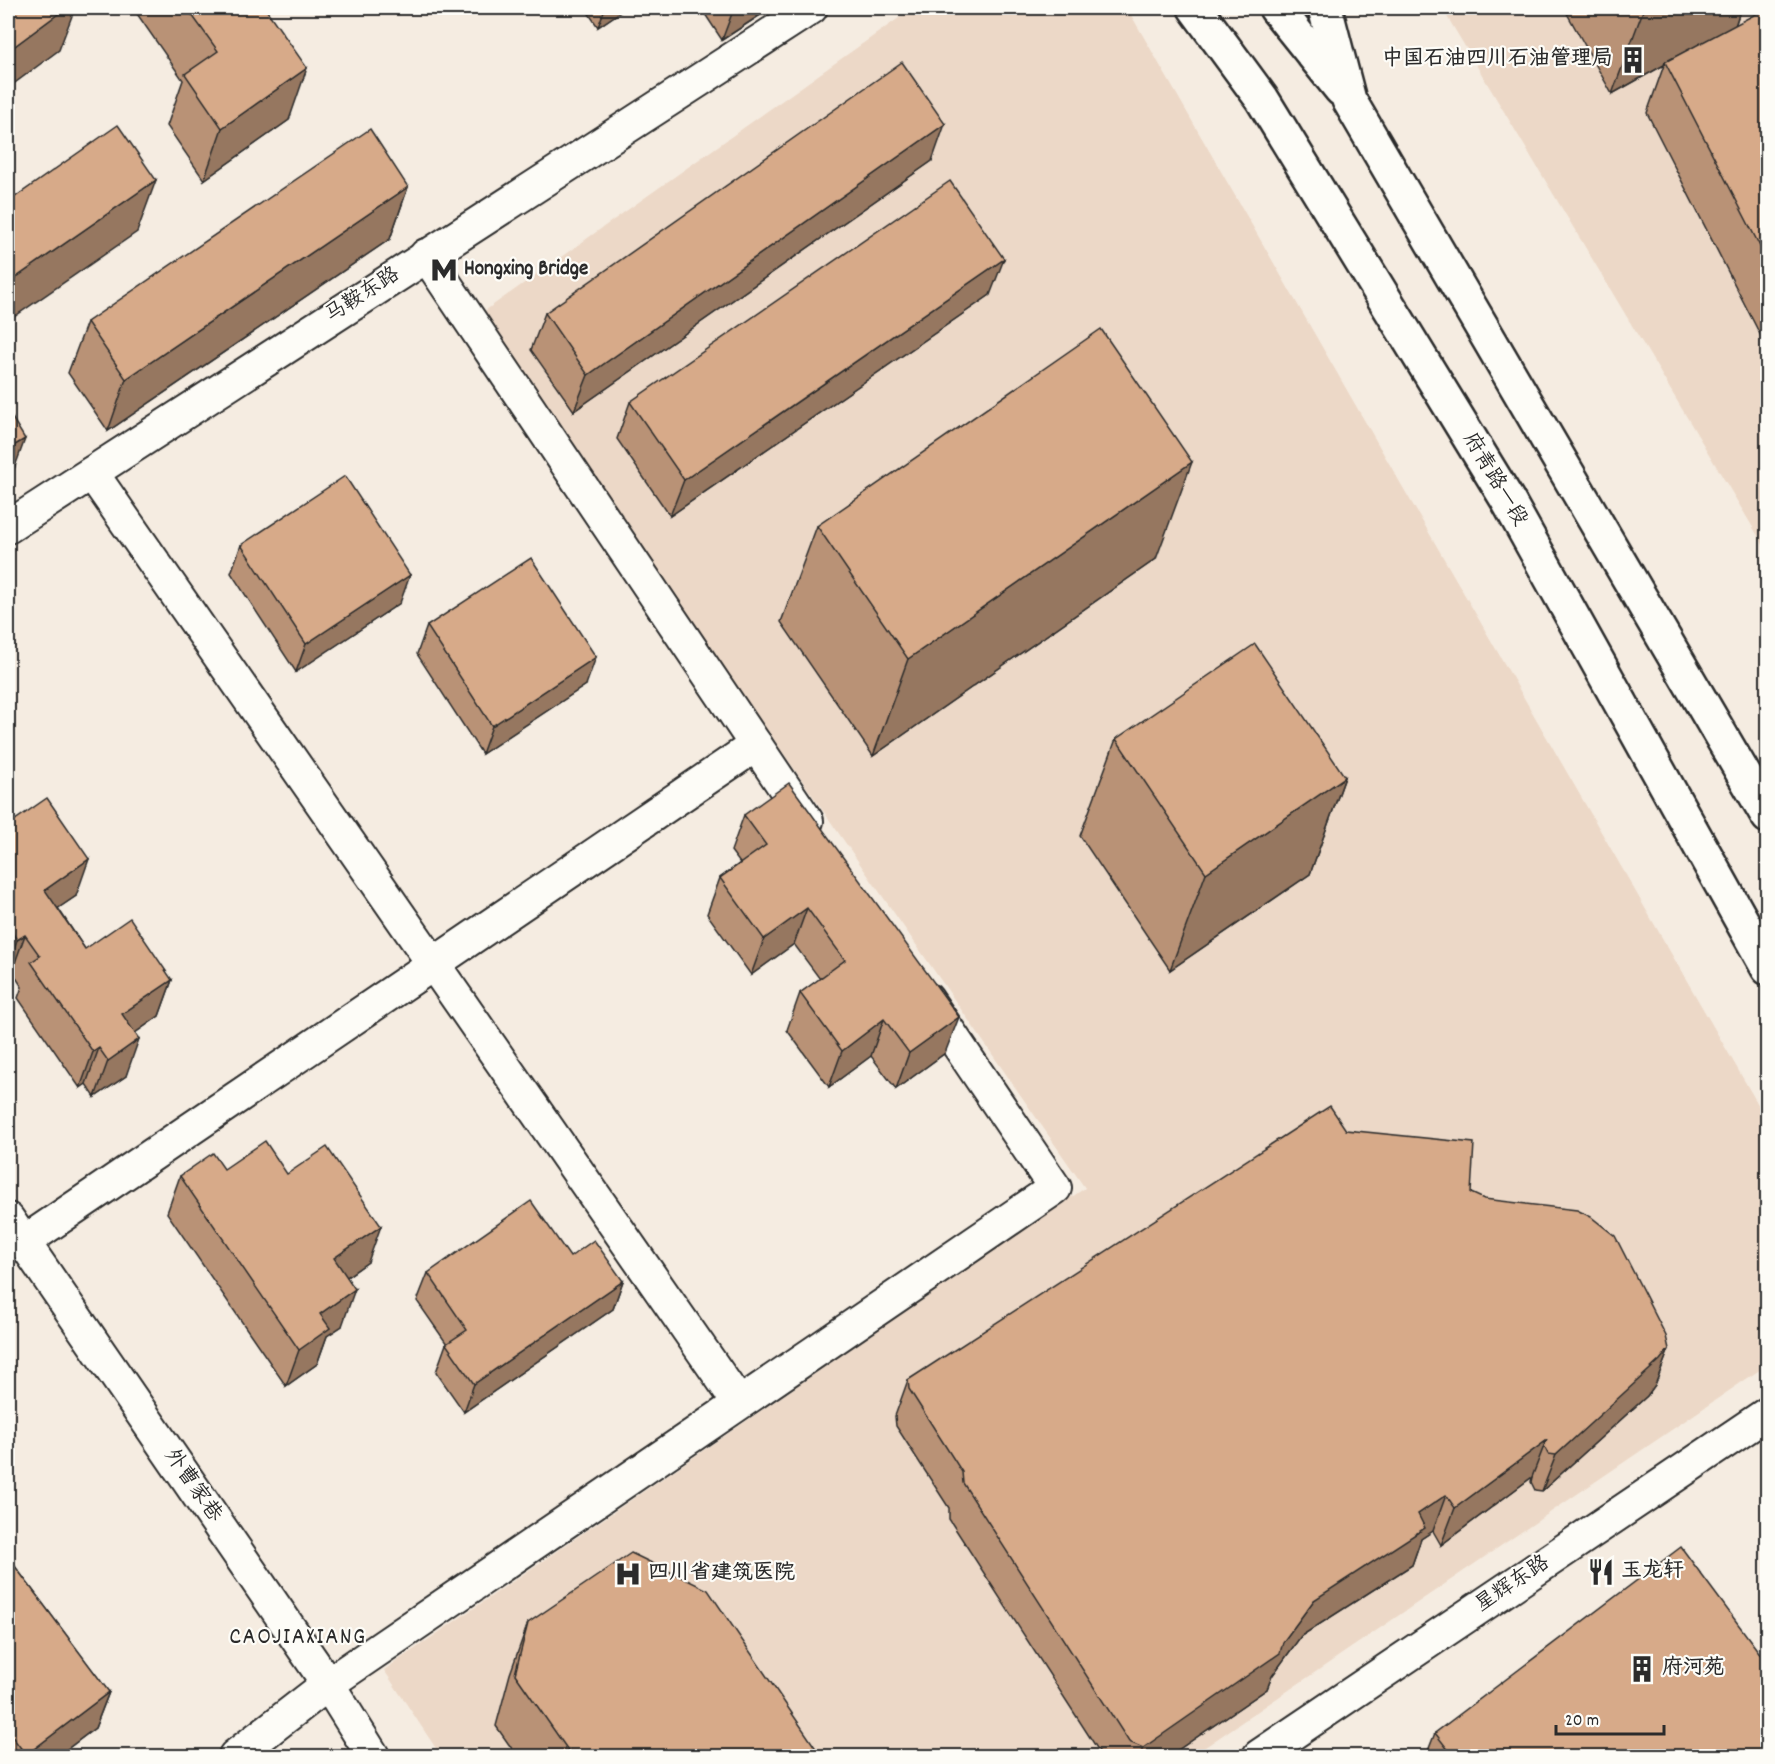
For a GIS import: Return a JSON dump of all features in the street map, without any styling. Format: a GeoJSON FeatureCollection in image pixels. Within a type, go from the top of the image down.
{"type":"FeatureCollection","features":[{"type":"Feature","properties":{"kind":"main road","name":"府青路一段"},"geometry":{"type":"LineString","coordinates":[[1195,8],[1262,99],[1507,499],[1767,968]]}},
{"type":"Feature","properties":{"kind":"main road"},"geometry":{"type":"LineString","coordinates":[[1213,8],[1262,99]]}},
{"type":"Feature","properties":{"kind":"main road"},"geometry":{"type":"LineString","coordinates":[[1276,8],[1349,100],[1767,816]]}},
{"type":"Feature","properties":{"kind":"main road"},"geometry":{"type":"LineString","coordinates":[[1325,8],[1349,100]]}},
{"type":"Feature","properties":{"kind":"street","name":"马鞍东路"},"geometry":{"type":"LineString","coordinates":[[8,527],[811,8]]}},
{"type":"Feature","properties":{"kind":"street"},"geometry":{"type":"LineString","coordinates":[[426,255],[822,844]]}},
{"type":"Feature","properties":{"kind":"street"},"geometry":{"type":"LineString","coordinates":[[92,473],[738,1402]]}},
{"type":"Feature","properties":{"kind":"street"},"geometry":{"type":"LineString","coordinates":[[16,1230],[433,964],[756,745]]}},
{"type":"Feature","properties":{"kind":"street"},"geometry":{"type":"LineString","coordinates":[[235,1756],[328,1684],[738,1402],[1055,1188],[909,972]]}},
{"type":"Feature","properties":{"kind":"street","name":"外曹家巷"},"geometry":{"type":"LineString","coordinates":[[16,1230],[328,1684],[373,1756]]}},
{"type":"Feature","properties":{"kind":"street","name":"星辉东路"},"geometry":{"type":"LineString","coordinates":[[1259,1756],[1767,1413]]}},
{"type":"Feature","properties":{"kind":"shaded area"},"geometry":{"type":"Polygon","coordinates":[[[913,8],[1127,8],[1767,1120],[1767,1365],[1192,1756],[441,1756],[384,1670],[1085,1188],[479,315],[913,8]]]}},
{"type":"Feature","properties":{"kind":"shaded area"},"geometry":{"type":"Polygon","coordinates":[[[1442,8],[1767,8],[1767,551],[1442,8]]]}},
{"type":"Feature","properties":{"kind":"building"},"geometry":{"type":"Polygon","coordinates":[[[8,8],[66,8],[8,51],[8,8]]]}},
{"type":"Feature","properties":{"kind":"building"},"geometry":{"type":"Polygon","coordinates":[[[187,8],[265,8],[307,68],[222,128],[185,74],[218,51],[187,8]]]}},
{"type":"Feature","properties":{"kind":"building"},"geometry":{"type":"Polygon","coordinates":[[[1767,8],[1767,260],[1665,62],[1767,8]]]}},
{"type":"Feature","properties":{"kind":"building"},"geometry":{"type":"Polygon","coordinates":[[[902,62],[945,124],[588,375],[545,313],[902,62]]]}},
{"type":"Feature","properties":{"kind":"building"},"geometry":{"type":"Polygon","coordinates":[[[118,125],[156,180],[8,283],[8,202],[118,125]]]}},
{"type":"Feature","properties":{"kind":"building"},"geometry":{"type":"Polygon","coordinates":[[[370,129],[408,187],[126,379],[87,322],[370,129]]]}},
{"type":"Feature","properties":{"kind":"building"},"geometry":{"type":"Polygon","coordinates":[[[950,181],[1004,259],[684,480],[630,402],[950,181]]]}},
{"type":"Feature","properties":{"kind":"building"},"geometry":{"type":"Polygon","coordinates":[[[1101,329],[1192,462],[908,659],[817,526],[1101,329]]]}},
{"type":"Feature","properties":{"kind":"building"},"geometry":{"type":"Polygon","coordinates":[[[8,411],[25,439],[8,449],[8,411]]]}},
{"type":"Feature","properties":{"kind":"building"},"geometry":{"type":"Polygon","coordinates":[[[345,476],[410,575],[306,644],[241,545],[345,476]]]}},
{"type":"Feature","properties":{"kind":"building"},"geometry":{"type":"Polygon","coordinates":[[[531,558],[596,657],[492,726],[427,626],[531,558]]]}},
{"type":"Feature","properties":{"kind":"building"},"geometry":{"type":"Polygon","coordinates":[[[1255,644],[1345,777],[1206,873],[1116,739],[1255,644]]]}},
{"type":"Feature","properties":{"kind":"building"},"geometry":{"type":"Polygon","coordinates":[[[789,783],[959,1017],[909,1053],[884,1019],[842,1051],[800,993],[845,960],[807,908],[764,939],[720,878],[766,845],[744,815],[789,783]]]}},
{"type":"Feature","properties":{"kind":"building"},"geometry":{"type":"Polygon","coordinates":[[[47,798],[89,859],[45,890],[85,949],[130,918],[172,980],[122,1014],[139,1039],[108,1061],[99,1048],[93,1052],[31,962],[40,956],[25,935],[17,940],[8,926],[8,825],[47,798]]]}},
{"type":"Feature","properties":{"kind":"building"},"geometry":{"type":"Polygon","coordinates":[[[1330,1106],[1346,1130],[1474,1143],[1471,1193],[1484,1199],[1577,1210],[1591,1217],[1615,1236],[1666,1336],[1669,1349],[1660,1360],[1556,1455],[1548,1454],[1544,1446],[1547,1440],[1455,1508],[1446,1495],[1418,1514],[1425,1528],[1314,1600],[1283,1642],[1280,1653],[1143,1748],[1129,1742],[963,1483],[962,1472],[909,1389],[908,1380],[1330,1106]]]}},
{"type":"Feature","properties":{"kind":"building"},"geometry":{"type":"Polygon","coordinates":[[[265,1141],[287,1174],[327,1147],[381,1226],[334,1258],[355,1289],[320,1314],[330,1328],[299,1350],[180,1176],[213,1153],[224,1169],[265,1141]]]}},
{"type":"Feature","properties":{"kind":"building"},"geometry":{"type":"Polygon","coordinates":[[[531,1201],[570,1257],[594,1240],[623,1281],[474,1384],[446,1344],[467,1330],[428,1273],[531,1201]]]}},
{"type":"Feature","properties":{"kind":"building","name":"府河苑"},"geometry":{"type":"Polygon","coordinates":[[[1681,1547],[1767,1663],[1767,1756],[1453,1756],[1435,1733],[1681,1547]]]}},
{"type":"Feature","properties":{"kind":"building"},"geometry":{"type":"Polygon","coordinates":[[[631,1553],[708,1590],[821,1756],[572,1756],[515,1674],[528,1623],[631,1553]]]}},
{"type":"Feature","properties":{"kind":"building"},"geometry":{"type":"Polygon","coordinates":[[[8,1557],[109,1692],[26,1755],[8,1731],[8,1557]]]}},
{"type":"Feature","properties":{"kind":"place","name":"中国石油四川石油管理局"},"geometry":{"type":"Point","coordinates":[1633,60]}},
{"type":"Feature","properties":{"kind":"place","name":"Hongxing Bridge"},"geometry":{"type":"Point","coordinates":[444,270]}},
{"type":"Feature","properties":{"kind":"place","name":"玉龙轩"},"geometry":{"type":"Point","coordinates":[1601,1572]}},
{"type":"Feature","properties":{"kind":"place","name":"四川省建筑医院"},"geometry":{"type":"Point","coordinates":[628,1574]}},
{"type":"Feature","properties":{"kind":"place","name":"府河苑"},"geometry":{"type":"Point","coordinates":[1642,1669]}},
{"type":"Feature","properties":{"kind":"district","name":"CAOJIAXIANG"},"geometry":{"type":"Point","coordinates":[298,1638]}}]}
